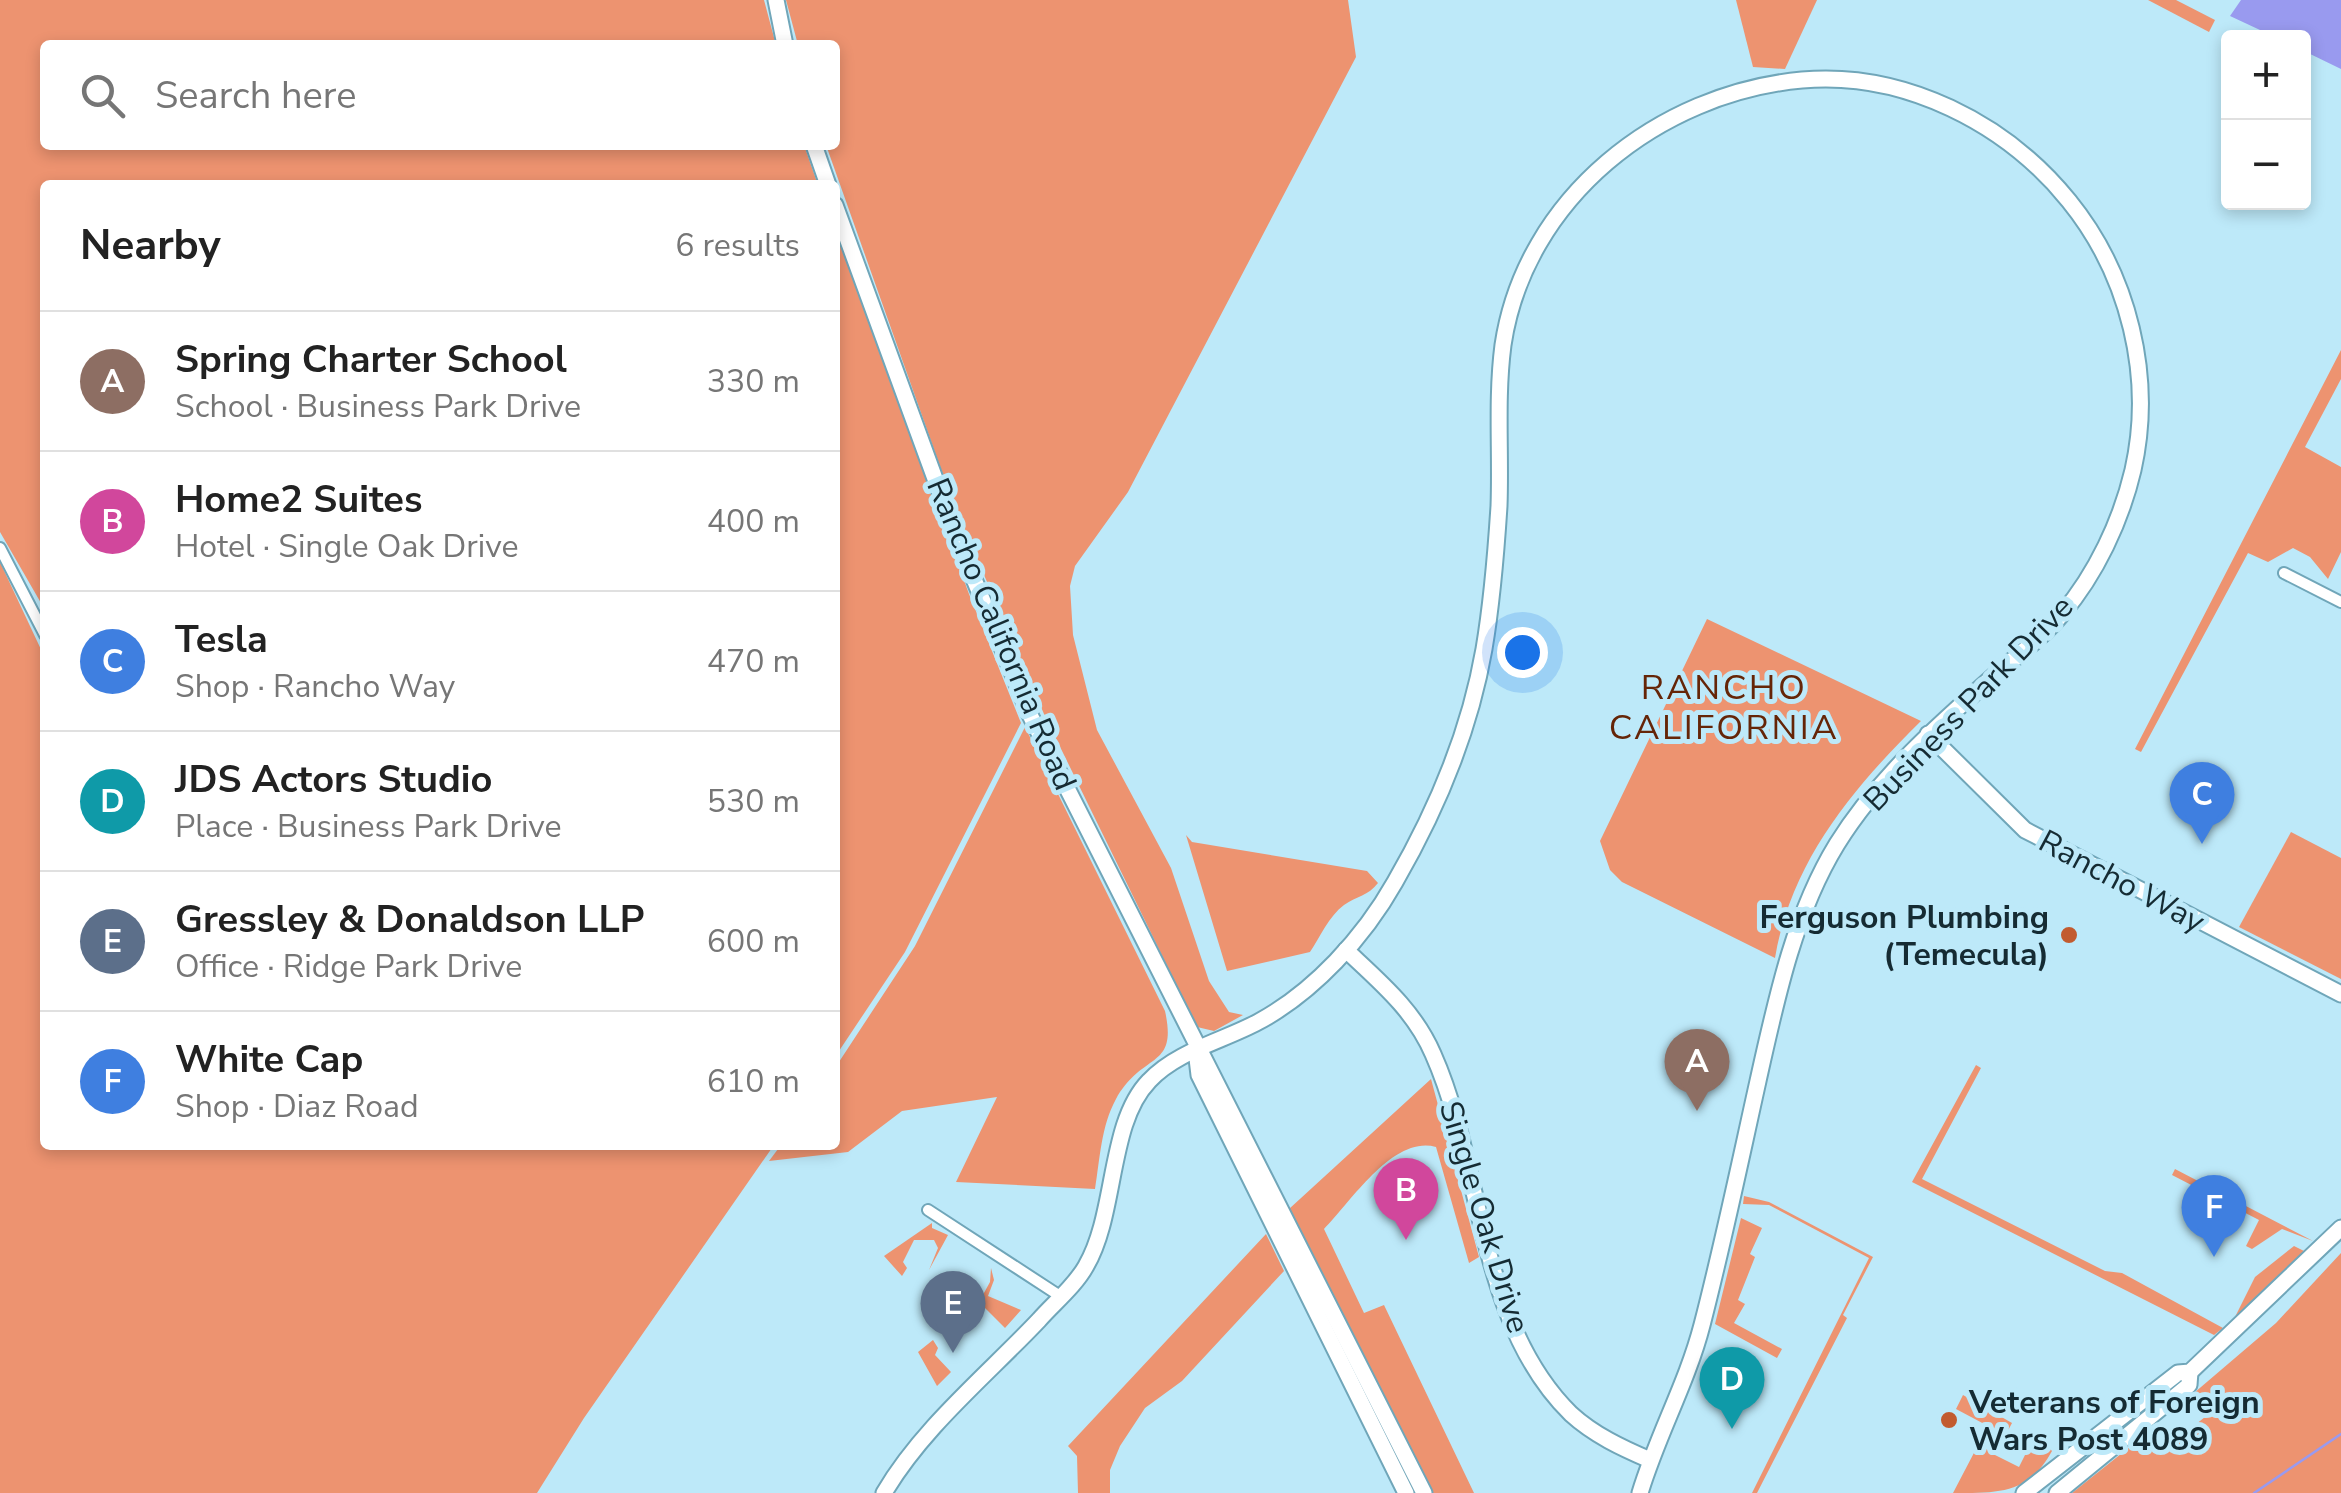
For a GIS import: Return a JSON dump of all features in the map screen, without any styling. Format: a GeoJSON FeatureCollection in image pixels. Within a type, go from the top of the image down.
{"type":"FeatureCollection","features":[{"type":"Feature","properties":{"kind":"street"},"geometry":{"type":"LineString","coordinates":[[776,0],[784,40]]}},
{"type":"Feature","properties":{"kind":"street","name":"Business Park Drive"},"geometry":{"type":"LineString","coordinates":[[884,1493],[912,1453],[1084,1272],[1100,1232],[1132,1104],[1159,1072],[1274,1013],[1346,950],[1393,887],[1437,797],[1466,724],[1484,649],[1499,505],[1504,334],[1518,289],[1543,237],[1596,172],[1635,138],[1706,100],[1753,86],[1825,79],[1894,89],[1948,106],[2017,147],[2056,185],[2101,246],[2120,289],[2134,337],[2139,394],[2135,463],[2116,522],[2098,560],[2060,618],[1928,734],[1838,842],[1802,913],[1769,1032],[1699,1337],[1640,1493]]}},
{"type":"Feature","properties":{"kind":"street"},"geometry":{"type":"LineString","coordinates":[[816,150],[826,180]]}},
{"type":"Feature","properties":{"kind":"street","name":"Rancho California Road"},"geometry":{"type":"LineString","coordinates":[[840,220],[953,528],[1017,685],[1196,1050],[1212,1070],[1424,1493]]}},
{"type":"Feature","properties":{"kind":"street"},"geometry":{"type":"LineString","coordinates":[[0,548],[40,625]]}},
{"type":"Feature","properties":{"kind":"street"},"geometry":{"type":"LineString","coordinates":[[2284,573],[2341,602]]}},
{"type":"Feature","properties":{"kind":"street","name":"Rancho Way"},"geometry":{"type":"LineString","coordinates":[[1928,734],[2025,830],[2341,994]]}},
{"type":"Feature","properties":{"kind":"street","name":"Single Oak Drive"},"geometry":{"type":"LineString","coordinates":[[1346,950],[1402,1001],[1432,1052],[1456,1114],[1500,1286],[1545,1384],[1572,1415],[1604,1439],[1650,1460]]}},
{"type":"Feature","properties":{"kind":"street","name":"Rancho California Road"},"geometry":{"type":"LineString","coordinates":[[1196,1050],[1199,1076],[1406,1493]]}},
{"type":"Feature","properties":{"kind":"street"},"geometry":{"type":"LineString","coordinates":[[928,1210],[1060,1296]]}},
{"type":"Feature","properties":{"kind":"street"},"geometry":{"type":"LineString","coordinates":[[2024,1493],[2178,1373],[2190,1372],[2341,1228]]}},
{"type":"Feature","properties":{"kind":"street"},"geometry":{"type":"LineString","coordinates":[[2057,1493],[2189,1385],[2190,1372]]}},
{"type":"Feature","properties":{"kind":"shaded area"},"geometry":{"type":"Polygon","coordinates":[[[0,0],[764,0],[775,40],[40,40],[40,150],[806,150],[816,180],[40,180],[40,601],[0,532],[0,0]]]}},
{"type":"Feature","properties":{"kind":"shaded area"},"geometry":{"type":"Polygon","coordinates":[[[786,0],[1348,0],[1356,57],[1128,492],[1075,566],[1070,586],[1073,635],[1097,730],[1171,868],[1209,981],[1229,1012],[1243,1015],[1214,1031],[1197,1027],[1044,714],[953,503],[828,150],[840,150],[840,40],[797,40],[786,0]]]}},
{"type":"Feature","properties":{"kind":"shaded area"},"geometry":{"type":"Polygon","coordinates":[[[1736,0],[1817,0],[1785,69],[1753,67],[1736,0]]]}},
{"type":"Feature","properties":{"kind":"shaded area"},"geometry":{"type":"Polygon","coordinates":[[[2148,0],[2176,0],[2215,20],[2209,32],[2148,0]]]}},
{"type":"Feature","properties":{"kind":"shaded area"},"geometry":{"type":"Polygon","coordinates":[[[840,241],[969,594],[1021,723],[905,952],[840,1050],[840,241]]]}},
{"type":"Feature","properties":{"kind":"shaded area"},"geometry":{"type":"Polygon","coordinates":[[[2341,350],[2341,379],[2305,447],[2341,467],[2341,552],[2328,579],[2310,557],[2293,548],[2268,562],[2248,553],[2141,752],[2135,749],[2341,350]]]}},
{"type":"Feature","properties":{"kind":"shaded area"},"geometry":{"type":"Polygon","coordinates":[[[0,562],[40,647],[40,1150],[771,1150],[584,1418],[537,1493],[0,1493],[0,562]]]}},
{"type":"Feature","properties":{"kind":"shaded area"},"geometry":{"type":"Polygon","coordinates":[[[1707,619],[1921,721],[1872,772],[1829,828],[1795,889],[1775,958],[1622,882],[1610,870],[1600,841],[1707,619]]]}},
{"type":"Feature","properties":{"kind":"shaded area"},"geometry":{"type":"Polygon","coordinates":[[[1025,727],[1165,1011],[1168,1030],[1162,1052],[1126,1084],[1111,1109],[1095,1189],[956,1182],[997,1097],[902,1111],[848,1152],[769,1161],[777,1150],[840,1150],[840,1060],[915,946],[1025,727]]]}},
{"type":"Feature","properties":{"kind":"shaded area"},"geometry":{"type":"Polygon","coordinates":[[[2291,832],[2341,858],[2341,979],[2239,927],[2291,832]]]}},
{"type":"Feature","properties":{"kind":"shaded area"},"geometry":{"type":"Polygon","coordinates":[[[1186,835],[1192,842],[1367,871],[1378,883],[1339,910],[1310,952],[1227,971],[1186,835]]]}},
{"type":"Feature","properties":{"kind":"shaded area"},"geometry":{"type":"Polygon","coordinates":[[[1976,1065],[1981,1068],[1922,1179],[2105,1271],[2122,1273],[2223,1328],[2214,1335],[1912,1182],[1976,1065]]]}},
{"type":"Feature","properties":{"kind":"shaded area"},"geometry":{"type":"Polygon","coordinates":[[[1431,1079],[1479,1257],[1469,1263],[1436,1147],[1420,1146],[1389,1161],[1324,1229],[1364,1313],[1384,1305],[1474,1493],[1432,1493],[1289,1209],[1431,1079]]]}},
{"type":"Feature","properties":{"kind":"shaded area"},"geometry":{"type":"Polygon","coordinates":[[[2175,1169],[2313,1241],[2282,1229],[2252,1249],[2246,1246],[2259,1220],[2172,1175],[2175,1169]]]}},
{"type":"Feature","properties":{"kind":"shaded area"},"geometry":{"type":"Polygon","coordinates":[[[1744,1196],[1769,1202],[1873,1257],[1843,1315],[1847,1318],[1757,1493],[1752,1493],[1869,1258],[1769,1205],[1743,1204],[1744,1196]]]}},
{"type":"Feature","properties":{"kind":"shaded area"},"geometry":{"type":"Polygon","coordinates":[[[1741,1218],[1762,1228],[1750,1254],[1755,1257],[1738,1300],[1745,1304],[1734,1323],[1782,1349],[1777,1358],[1715,1324],[1741,1218]]]}},
{"type":"Feature","properties":{"kind":"shaded area"},"geometry":{"type":"Polygon","coordinates":[[[932,1223],[932,1228],[948,1235],[929,1270],[938,1248],[934,1240],[914,1240],[903,1262],[907,1268],[902,1276],[884,1256],[932,1223]]]}},
{"type":"Feature","properties":{"kind":"shaded area"},"geometry":{"type":"Polygon","coordinates":[[[1266,1234],[1284,1271],[1182,1381],[1145,1408],[1120,1446],[1110,1470],[1110,1493],[1078,1493],[1077,1456],[1068,1446],[1266,1234]]]}},
{"type":"Feature","properties":{"kind":"shaded area"},"geometry":{"type":"Polygon","coordinates":[[[2294,1246],[2304,1251],[2235,1317],[2255,1277],[2294,1246]]]}},
{"type":"Feature","properties":{"kind":"shaded area"},"geometry":{"type":"Polygon","coordinates":[[[2341,1253],[2341,1493],[2072,1493],[2156,1426],[2171,1444],[2210,1413],[2194,1393],[2276,1323],[2341,1253]]]}},
{"type":"Feature","properties":{"kind":"shaded area"},"geometry":{"type":"Polygon","coordinates":[[[991,1268],[994,1280],[988,1296],[1021,1310],[1005,1328],[979,1302],[990,1282],[991,1268]]]}},
{"type":"Feature","properties":{"kind":"shaded area"},"geometry":{"type":"Polygon","coordinates":[[[933,1340],[938,1348],[935,1355],[951,1372],[937,1386],[918,1352],[933,1340]]]}},
{"type":"Feature","properties":{"kind":"shaded area"},"geometry":{"type":"Polygon","coordinates":[[[1963,1395],[2012,1423],[1995,1455],[2019,1467],[2029,1447],[2020,1437],[2033,1430],[2052,1451],[2034,1475],[1999,1491],[1953,1493],[1988,1426],[1956,1409],[1963,1395]]]}},
{"type":"Feature","properties":{"kind":"water"},"geometry":{"type":"Polygon","coordinates":[[[2241,0],[2341,0],[2341,69],[2311,54],[2311,30],[2260,30],[2230,16],[2241,0]]]}},
{"type":"Feature","properties":{"kind":"waterway"},"geometry":{"type":"LineString","coordinates":[[2254,1493],[2341,1434]]}},
{"type":"Feature","properties":{"kind":"place","name":"Tesla"},"geometry":{"type":"Point","coordinates":[2202,844]}},
{"type":"Feature","properties":{"kind":"place","name":"Ferguson Plumbing (Temecula)"},"geometry":{"type":"Point","coordinates":[2069,935]}},
{"type":"Feature","properties":{"kind":"place","name":"Spring Charter School"},"geometry":{"type":"Point","coordinates":[1697,1111]}},
{"type":"Feature","properties":{"kind":"place","name":"Home2 Suites"},"geometry":{"type":"Point","coordinates":[1406,1240]}},
{"type":"Feature","properties":{"kind":"place","name":"White Cap"},"geometry":{"type":"Point","coordinates":[2214,1257]}},
{"type":"Feature","properties":{"kind":"place","name":"Gressley & Donaldson LLP"},"geometry":{"type":"Point","coordinates":[953,1353]}},
{"type":"Feature","properties":{"kind":"place","name":"Veterans of Foreign Wars Post 4089"},"geometry":{"type":"Point","coordinates":[1949,1420]}},
{"type":"Feature","properties":{"kind":"place","name":"JDS Actors Studio"},"geometry":{"type":"Point","coordinates":[1732,1429]}},
{"type":"Feature","properties":{"kind":"district","name":"RANCHO CALIFORNIA"},"geometry":{"type":"Point","coordinates":[1724,707]}}]}
